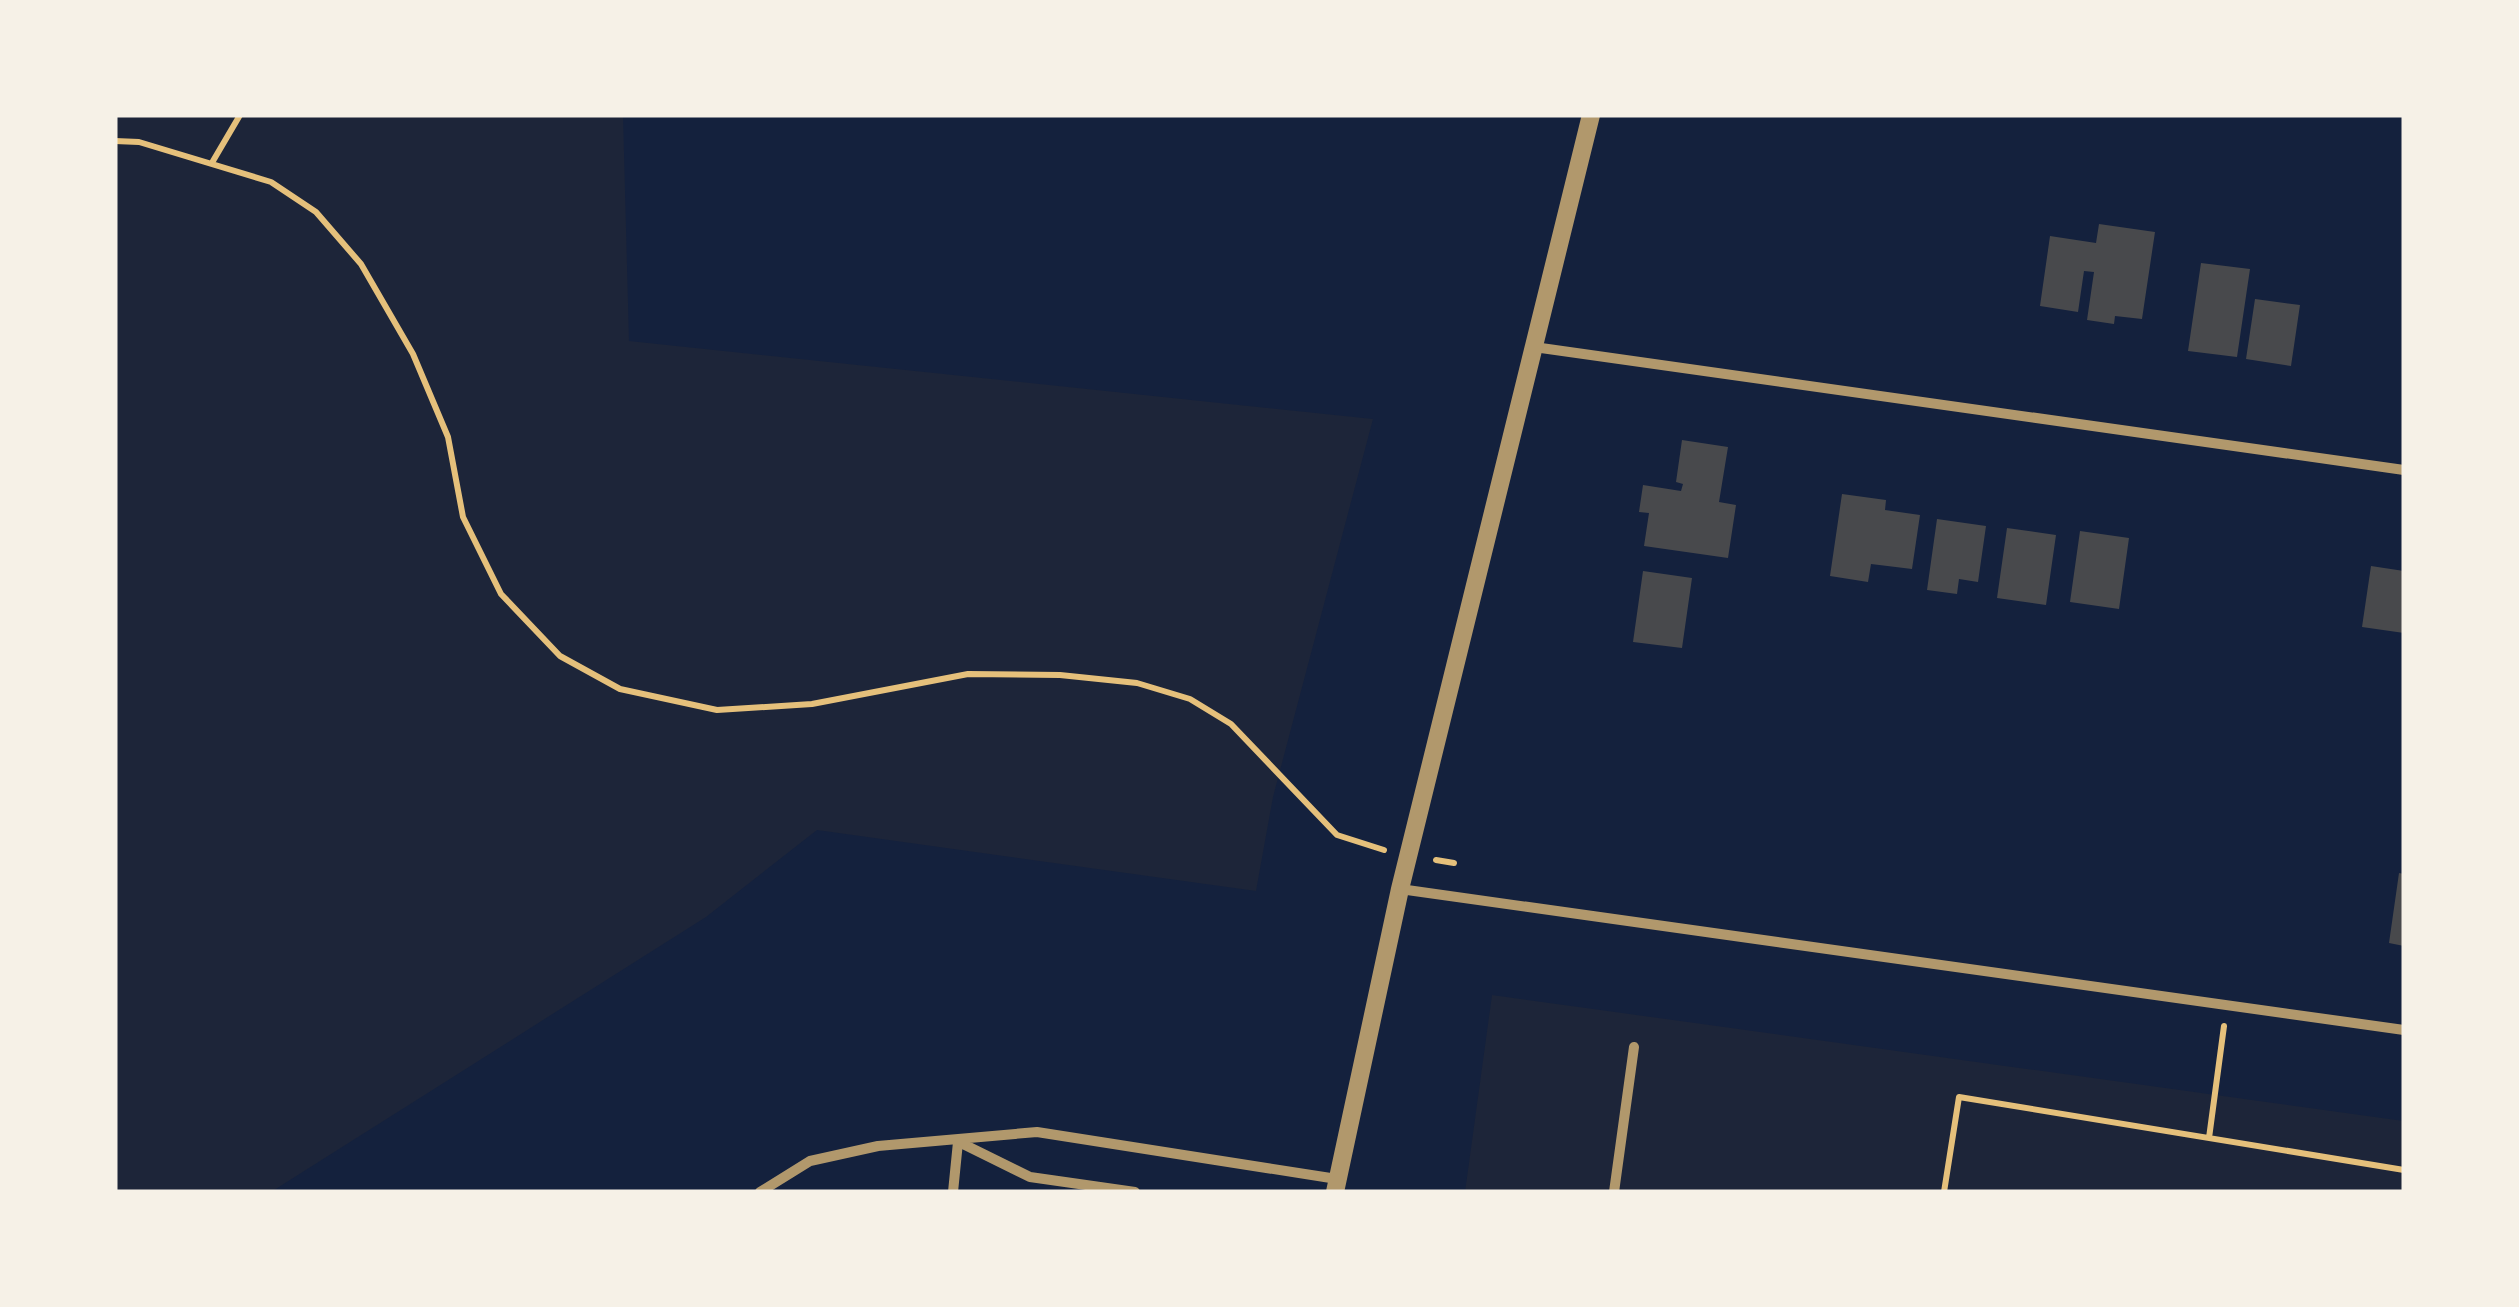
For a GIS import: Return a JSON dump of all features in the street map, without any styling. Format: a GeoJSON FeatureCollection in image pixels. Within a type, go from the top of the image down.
{"type":"FeatureCollection","features":[{"type":"Feature","properties":{"kind":"street"},"geometry":{"type":"LineString","coordinates":[[760,1192],[810,1161],[878,1146],[1038,1132],[1336,1186],[1400,889],[1591,115]]}},
{"type":"Feature","properties":{"kind":"street"},"geometry":{"type":"LineString","coordinates":[[1534,347],[2404,470]]}},
{"type":"Feature","properties":{"kind":"street"},"geometry":{"type":"LineString","coordinates":[[1400,889],[2404,1030]]}},
{"type":"Feature","properties":{"kind":"street"},"geometry":{"type":"LineString","coordinates":[[1614,1192],[1634,1047]]}},
{"type":"Feature","properties":{"kind":"street"},"geometry":{"type":"LineString","coordinates":[[953,1192],[958,1142]]}},
{"type":"Feature","properties":{"kind":"street"},"geometry":{"type":"LineString","coordinates":[[958,1142],[1030,1177],[1136,1192]]}},
{"type":"Feature","properties":{"kind":"path"},"geometry":{"type":"LineString","coordinates":[[213,161],[240,115]]}},
{"type":"Feature","properties":{"kind":"path"},"geometry":{"type":"LineString","coordinates":[[115,141],[139,142],[213,161],[271,182],[316,212],[361,264],[413,354],[448,437],[462,516],[501,594],[560,656],[620,689],[716,710],[812,704],[968,674],[1060,675],[1137,683],[1190,699],[1231,724],[1336,836],[1379,849]]}},
{"type":"Feature","properties":{"kind":"path"},"geometry":{"type":"LineString","coordinates":[[2209,1138],[2226,1006]]}},
{"type":"Feature","properties":{"kind":"path"},"geometry":{"type":"LineString","coordinates":[[1944,1192],[1959,1097],[2404,1170]]}},
{"type":"Feature","properties":{"kind":"shaded area"},"geometry":{"type":"Polygon","coordinates":[[[115,115],[623,115],[629,341],[1373,419],[1273,797],[1256,891],[817,830],[706,917],[271,1192],[115,1192],[115,115]]]}},
{"type":"Feature","properties":{"kind":"shaded area"},"geometry":{"type":"Polygon","coordinates":[[[1492,995],[2404,1121],[2404,1192],[1465,1192],[1492,995]]]}},
{"type":"Feature","properties":{"kind":"building"},"geometry":{"type":"Polygon","coordinates":[[[2099,224],[2155,232],[2142,319],[2115,316],[2114,324],[2087,320],[2094,272],[2084,271],[2078,312],[2040,306],[2050,236],[2096,243],[2099,224]]]}},
{"type":"Feature","properties":{"kind":"building"},"geometry":{"type":"Polygon","coordinates":[[[2201,263],[2250,269],[2237,357],[2188,351],[2201,263]]]}},
{"type":"Feature","properties":{"kind":"building"},"geometry":{"type":"Polygon","coordinates":[[[2255,299],[2300,305],[2291,366],[2246,359],[2255,299]]]}},
{"type":"Feature","properties":{"kind":"building"},"geometry":{"type":"Polygon","coordinates":[[[1682,440],[1728,447],[1719,502],[1736,505],[1728,558],[1644,546],[1649,513],[1639,512],[1643,485],[1681,491],[1683,484],[1676,482],[1682,440]]]}},
{"type":"Feature","properties":{"kind":"building"},"geometry":{"type":"Polygon","coordinates":[[[1842,494],[1886,500],[1885,510],[1920,515],[1912,569],[1871,564],[1868,582],[1830,576],[1842,494]]]}},
{"type":"Feature","properties":{"kind":"building"},"geometry":{"type":"Polygon","coordinates":[[[1937,519],[1986,526],[1978,582],[1959,579],[1957,594],[1927,590],[1937,519]]]}},
{"type":"Feature","properties":{"kind":"building"},"geometry":{"type":"Polygon","coordinates":[[[2007,528],[2056,535],[2046,605],[1997,598],[2007,528]]]}},
{"type":"Feature","properties":{"kind":"building"},"geometry":{"type":"Polygon","coordinates":[[[2080,531],[2129,538],[2119,609],[2070,602],[2080,531]]]}},
{"type":"Feature","properties":{"kind":"building"},"geometry":{"type":"Polygon","coordinates":[[[2371,566],[2404,571],[2404,633],[2362,627],[2371,566]]]}},
{"type":"Feature","properties":{"kind":"building"},"geometry":{"type":"Polygon","coordinates":[[[1643,571],[1692,578],[1682,648],[1633,642],[1643,571]]]}},
{"type":"Feature","properties":{"kind":"building"},"geometry":{"type":"Polygon","coordinates":[[[2399,873],[2404,874],[2404,946],[2389,943],[2399,873]]]}}]}
